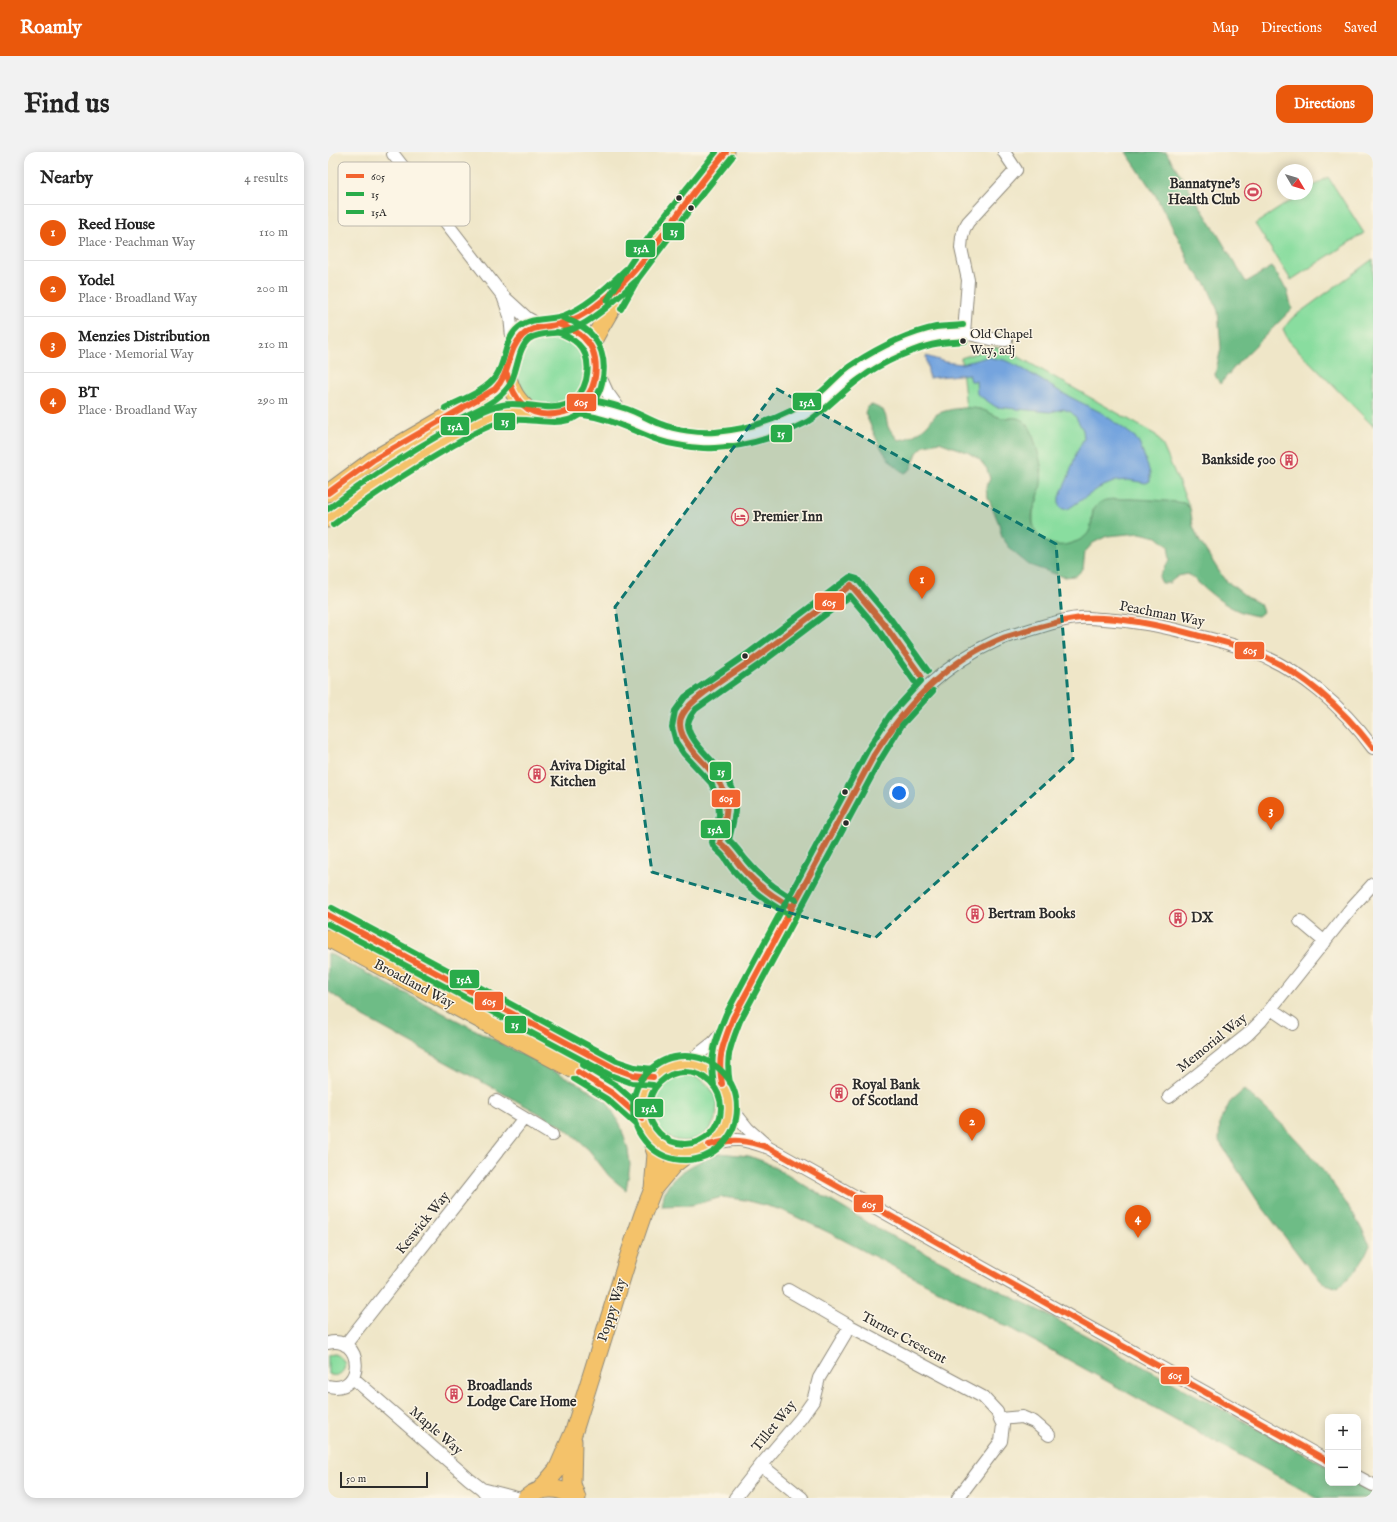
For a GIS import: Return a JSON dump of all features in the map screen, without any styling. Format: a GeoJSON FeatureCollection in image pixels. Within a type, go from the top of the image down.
{"type":"FeatureCollection","features":[{"type":"Feature","properties":{"kind":"highway"},"geometry":{"type":"LineString","coordinates":[[592,348],[594,338],[613,309],[631,275],[726,152]]}},
{"type":"Feature","properties":{"kind":"highway"},"geometry":{"type":"LineString","coordinates":[[560,325],[583,315],[631,275]]}},
{"type":"Feature","properties":{"kind":"highway"},"geometry":{"type":"LineString","coordinates":[[328,493],[373,460],[485,396],[501,384],[507,374],[513,348],[521,336],[532,329],[542,326],[560,325],[570,328],[579,334],[592,348],[595,356],[596,368],[594,385],[579,406],[565,412],[552,415],[541,415],[517,410],[498,414],[420,456],[381,481],[328,519]]}},
{"type":"Feature","properties":{"kind":"highway"},"geometry":{"type":"LineString","coordinates":[[507,374],[510,388],[515,397],[531,412]]}},
{"type":"Feature","properties":{"kind":"highway","name":"Broadland Way"},"geometry":{"type":"LineString","coordinates":[[328,915],[625,1074],[641,1077],[653,1077]]}},
{"type":"Feature","properties":{"kind":"highway","name":"Broadland Way"},"geometry":{"type":"LineString","coordinates":[[328,938],[600,1084],[626,1103],[642,1119]]}},
{"type":"Feature","properties":{"kind":"highway"},"geometry":{"type":"LineString","coordinates":[[686,1064],[706,1069],[716,1077],[722,1084],[727,1095],[728,1104],[728,1118],[717,1138],[700,1149],[690,1152],[679,1152],[666,1148],[650,1136],[642,1119],[640,1107],[645,1088],[653,1077],[668,1067],[686,1064]]}},
{"type":"Feature","properties":{"kind":"highway","name":"Poppy Way"},"geometry":{"type":"LineString","coordinates":[[533,1494],[557,1470],[574,1431],[643,1214],[653,1189],[656,1154],[650,1136]]}},
{"type":"Feature","properties":{"kind":"highway","name":"Poppy Way"},"geometry":{"type":"LineString","coordinates":[[653,1189],[673,1165],[690,1152]]}},
{"type":"Feature","properties":{"kind":"highway","name":"Poppy Way"},"geometry":{"type":"LineString","coordinates":[[574,1431],[572,1484],[577,1498]]}},
{"type":"Feature","properties":{"kind":"highway"},"geometry":{"type":"LineString","coordinates":[[533,1494],[551,1488],[562,1490],[574,1498]]}},
{"type":"Feature","properties":{"kind":"street"},"geometry":{"type":"LineString","coordinates":[[964,333],[968,280],[962,248],[962,237],[968,222],[1016,170],[1004,152]]}},
{"type":"Feature","properties":{"kind":"street"},"geometry":{"type":"LineString","coordinates":[[393,154],[399,162]]}},
{"type":"Feature","properties":{"kind":"street"},"geometry":{"type":"LineString","coordinates":[[451,226],[503,296],[527,318],[542,326]]}},
{"type":"Feature","properties":{"kind":"street"},"geometry":{"type":"LineString","coordinates":[[503,296],[510,316],[513,348]]}},
{"type":"Feature","properties":{"kind":"street"},"geometry":{"type":"LineString","coordinates":[[579,406],[596,408],[625,417],[659,432],[687,438],[713,440],[742,437],[775,428],[804,414],[827,397],[856,371],[885,354],[926,338],[939,335],[964,333],[991,339],[1006,340]]}},
{"type":"Feature","properties":{"kind":"street"},"geometry":{"type":"LineString","coordinates":[[596,368],[607,392],[625,417]]}},
{"type":"Feature","properties":{"kind":"street","name":"Peachman Way"},"geometry":{"type":"LineString","coordinates":[[722,1084],[719,1066],[720,1059],[733,1018],[881,743],[896,720],[927,686],[964,658],[999,640],[1040,627],[1079,618],[1127,620],[1172,628],[1220,641],[1252,652],[1274,662],[1308,683],[1342,711],[1362,733],[1373,748]]}},
{"type":"Feature","properties":{"kind":"street","name":"Memorial Way"},"geometry":{"type":"LineString","coordinates":[[1169,1097],[1247,1035],[1272,1009],[1352,907],[1373,884]]}},
{"type":"Feature","properties":{"kind":"street"},"geometry":{"type":"LineString","coordinates":[[1300,921],[1325,942]]}},
{"type":"Feature","properties":{"kind":"street"},"geometry":{"type":"LineString","coordinates":[[1272,1009],[1293,1024]]}},
{"type":"Feature","properties":{"kind":"street","name":"Peachman Way"},"geometry":{"type":"LineString","coordinates":[[686,1064],[714,1042],[733,1018]]}},
{"type":"Feature","properties":{"kind":"street"},"geometry":{"type":"LineString","coordinates":[[496,1101],[552,1135]]}},
{"type":"Feature","properties":{"kind":"street"},"geometry":{"type":"LineString","coordinates":[[728,1104],[748,1129],[769,1148],[1325,1459]]}},
{"type":"Feature","properties":{"kind":"street","name":"Keswick Way"},"geometry":{"type":"LineString","coordinates":[[345,1345],[524,1118]]}},
{"type":"Feature","properties":{"kind":"street"},"geometry":{"type":"LineString","coordinates":[[708,1145],[725,1140],[738,1139],[769,1148]]}},
{"type":"Feature","properties":{"kind":"street","name":"Turner Crescent"},"geometry":{"type":"LineString","coordinates":[[788,1290],[850,1326],[983,1397],[997,1412],[1000,1419]]}},
{"type":"Feature","properties":{"kind":"street","name":"Tillet Way"},"geometry":{"type":"LineString","coordinates":[[735,1498],[801,1418],[813,1401],[819,1378],[850,1326]]}},
{"type":"Feature","properties":{"kind":"street"},"geometry":{"type":"LineString","coordinates":[[328,1343],[345,1345],[355,1355],[357,1362],[353,1378],[344,1385],[337,1387],[328,1386]]}},
{"type":"Feature","properties":{"kind":"street","name":"Maple Way"},"geometry":{"type":"LineString","coordinates":[[353,1378],[469,1479],[483,1495],[517,1498]]}},
{"type":"Feature","properties":{"kind":"street"},"geometry":{"type":"LineString","coordinates":[[958,1498],[1001,1440],[1003,1425],[1000,1419],[1022,1416],[1034,1422],[1049,1435]]}},
{"type":"Feature","properties":{"kind":"street"},"geometry":{"type":"LineString","coordinates":[[761,1465],[802,1498]]}},
{"type":"Feature","properties":{"kind":"street"},"geometry":{"type":"LineString","coordinates":[[1361,1478],[1373,1484]]}},
{"type":"Feature","properties":{"kind":"highlighted area"},"geometry":{"type":"Polygon","coordinates":[[[777,389],[1056,544],[1073,759],[875,938],[652,872],[615,607],[777,389]]]}},
{"type":"Feature","properties":{"kind":"green space"},"geometry":{"type":"Polygon","coordinates":[[[1126,152],[1166,152],[1246,282],[1272,267],[1287,290],[1292,309],[1238,363],[1220,384],[1215,375],[1221,348],[1218,311],[1208,287],[1189,263],[1183,247],[1156,196],[1126,152]]]}},
{"type":"Feature","properties":{"kind":"green space"},"geometry":{"type":"Polygon","coordinates":[[[1328,177],[1364,233],[1291,280],[1255,224],[1292,200],[1313,200],[1313,186],[1328,177]]]}},
{"type":"Feature","properties":{"kind":"green space"},"geometry":{"type":"Polygon","coordinates":[[[1373,259],[1373,426],[1289,341],[1283,329],[1292,318],[1373,259]]]}},
{"type":"Feature","properties":{"kind":"green space"},"geometry":{"type":"Polygon","coordinates":[[[551,334],[571,340],[581,350],[587,370],[581,390],[571,400],[551,406],[531,400],[521,390],[515,370],[521,350],[531,340],[551,334]]]}},
{"type":"Feature","properties":{"kind":"green space"},"geometry":{"type":"Polygon","coordinates":[[[994,347],[1005,349],[1156,435],[1163,446],[1190,508],[1184,503],[1129,499],[1093,510],[1088,535],[1082,540],[1059,547],[1047,543],[1037,536],[1033,523],[1033,511],[1038,498],[1042,469],[1032,432],[1009,418],[1001,418],[979,409],[966,409],[961,358],[994,347]]]}},
{"type":"Feature","properties":{"kind":"green space"},"geometry":{"type":"Polygon","coordinates":[[[872,405],[883,410],[888,427],[898,440],[911,437],[919,432],[937,414],[958,408],[979,409],[1001,418],[1017,418],[1024,421],[1029,426],[1032,433],[1041,466],[1041,484],[1032,516],[1033,526],[1037,535],[1044,541],[1052,544],[1066,545],[1082,539],[1088,534],[1091,528],[1094,510],[1097,505],[1103,501],[1129,499],[1184,503],[1190,508],[1193,526],[1199,540],[1224,579],[1247,597],[1260,604],[1263,612],[1258,616],[1247,614],[1229,606],[1212,595],[1188,574],[1178,576],[1169,583],[1162,583],[1159,577],[1170,560],[1168,546],[1157,537],[1140,533],[1107,536],[1093,543],[1085,552],[1083,569],[1076,576],[1064,577],[1029,565],[1012,551],[1002,537],[999,524],[987,495],[986,487],[990,479],[987,469],[979,459],[967,452],[939,442],[925,445],[917,453],[911,469],[905,473],[891,462],[880,447],[865,413],[867,407],[872,405]]]}},
{"type":"Feature","properties":{"kind":"green space"},"geometry":{"type":"Polygon","coordinates":[[[328,953],[581,1085],[607,1102],[620,1124],[628,1150],[630,1165],[626,1190],[609,1176],[589,1150],[562,1126],[364,1017],[328,991],[328,953]]]}},
{"type":"Feature","properties":{"kind":"green space"},"geometry":{"type":"Polygon","coordinates":[[[678,1075],[690,1075],[703,1080],[708,1084],[715,1095],[717,1108],[715,1121],[708,1132],[697,1139],[690,1141],[678,1141],[665,1136],[656,1127],[651,1114],[651,1102],[656,1089],[665,1080],[678,1075]]]}},
{"type":"Feature","properties":{"kind":"green space"},"geometry":{"type":"Polygon","coordinates":[[[1244,1090],[1281,1123],[1315,1161],[1345,1202],[1370,1245],[1357,1269],[1338,1288],[1323,1283],[1304,1262],[1257,1200],[1219,1141],[1220,1122],[1230,1102],[1244,1090]]]}},
{"type":"Feature","properties":{"kind":"green space"},"geometry":{"type":"Polygon","coordinates":[[[719,1153],[749,1156],[765,1162],[882,1231],[1048,1315],[1325,1465],[1325,1486],[1361,1485],[1373,1494],[1373,1498],[1317,1498],[1049,1349],[834,1235],[782,1210],[745,1200],[722,1197],[692,1205],[661,1206],[665,1192],[670,1183],[689,1167],[719,1153]]]}},
{"type":"Feature","properties":{"kind":"green space"},"geometry":{"type":"Polygon","coordinates":[[[335,1354],[344,1361],[345,1365],[342,1373],[338,1375],[328,1374],[328,1355],[335,1354]]]}},
{"type":"Feature","properties":{"kind":"water"},"geometry":{"type":"Polygon","coordinates":[[[926,356],[945,362],[962,364],[987,357],[1004,360],[1018,366],[1064,394],[1102,413],[1135,437],[1141,447],[1147,464],[1150,473],[1150,481],[1146,483],[1128,480],[1116,481],[1099,488],[1068,509],[1063,509],[1059,506],[1059,497],[1084,438],[1083,430],[1075,416],[1071,412],[1063,409],[1050,412],[996,407],[977,394],[976,381],[971,381],[969,374],[929,378],[926,356]]]}},
{"type":"Feature","properties":{"kind":"transit line","name":"15A"},"geometry":{"type":"LineString","coordinates":[[607,301],[644,243],[716,152]]}},
{"type":"Feature","properties":{"kind":"transit line","name":"605"},"geometry":{"type":"LineString","coordinates":[[328,493],[373,460],[495,389],[504,376],[517,342],[526,332],[535,328],[564,323],[579,317],[610,295],[644,260],[726,152]]}},
{"type":"Feature","properties":{"kind":"transit line","name":"15"},"geometry":{"type":"LineString","coordinates":[[621,309],[638,279],[695,203],[732,157]]}},
{"type":"Feature","properties":{"kind":"transit line","name":"15A"},"geometry":{"type":"LineString","coordinates":[[445,408],[480,391],[491,382],[499,370],[510,338],[519,327],[530,321],[559,317],[574,311],[598,295],[626,269]]}},
{"type":"Feature","properties":{"kind":"transit line","name":"15"},"geometry":{"type":"LineString","coordinates":[[453,422],[491,403],[504,392],[512,380],[522,349],[529,339],[539,335],[571,330],[606,308],[636,281]]}},
{"type":"Feature","properties":{"kind":"transit line","name":"15"},"geometry":{"type":"LineString","coordinates":[[333,525],[407,473],[486,427],[509,420],[565,421],[575,418],[585,411],[592,404],[601,386],[604,367],[603,357],[600,347],[589,332],[577,324],[563,318]]}},
{"type":"Feature","properties":{"kind":"transit line","name":"605"},"geometry":{"type":"LineString","coordinates":[[507,374],[513,391],[518,399],[529,410],[536,413],[562,413],[573,409],[582,402],[592,388],[595,379],[596,370],[593,352],[584,338],[573,330],[560,325]]}},
{"type":"Feature","properties":{"kind":"transit line","name":"15A"},"geometry":{"type":"LineString","coordinates":[[580,398],[621,407],[667,426],[680,429],[715,432],[744,428],[771,420],[796,408],[821,392],[849,367],[872,352],[893,342],[914,333],[936,327],[963,325]]}},
{"type":"Feature","properties":{"kind":"transit line","name":"15A"},"geometry":{"type":"LineString","coordinates":[[328,509],[357,487],[403,457],[481,412],[502,405],[511,404],[558,407],[575,399],[580,393],[586,380],[586,357],[583,350],[576,342],[557,332]]}},
{"type":"Feature","properties":{"kind":"transit line","name":"15"},"geometry":{"type":"LineString","coordinates":[[578,414],[609,421],[655,439],[677,445],[708,448],[727,447],[751,443],[785,432],[807,422],[861,378],[899,356],[932,345],[965,341]]}},
{"type":"Feature","properties":{"kind":"transit line","name":"15A"},"geometry":{"type":"LineString","coordinates":[[788,914],[752,890],[716,850],[712,842],[719,815],[718,799],[711,783],[684,754],[676,742],[672,727],[675,711],[685,697],[750,652],[850,577],[857,579],[890,618],[928,671]]}},
{"type":"Feature","properties":{"kind":"transit line","name":"605"},"geometry":{"type":"LineString","coordinates":[[792,907],[772,895],[748,875],[730,852],[720,843],[725,822],[727,805],[726,797],[718,780],[685,740],[680,727],[683,714],[688,707],[705,692],[754,659],[851,585],[883,623],[921,676]]}},
{"type":"Feature","properties":{"kind":"transit line","name":"15"},"geometry":{"type":"LineString","coordinates":[[796,900],[776,888],[764,878],[752,867],[729,840],[735,812],[734,792],[727,778],[693,739],[689,732],[688,725],[690,717],[696,709],[760,664],[850,596],[877,628],[914,681]]}},
{"type":"Feature","properties":{"kind":"transit line","name":"605"},"geometry":{"type":"LineString","coordinates":[[722,1084],[720,1066],[722,1050],[733,1018],[874,755],[899,719],[928,687],[945,672],[981,648],[1012,635],[1056,622],[1083,618],[1125,620],[1155,625],[1224,642],[1252,651],[1270,659],[1304,679],[1333,704],[1373,748]]}},
{"type":"Feature","properties":{"kind":"transit line","name":"15A"},"geometry":{"type":"LineString","coordinates":[[714,1085],[712,1065],[714,1049],[726,1014],[867,751],[890,715],[921,681]]}},
{"type":"Feature","properties":{"kind":"transit line","name":"15"},"geometry":{"type":"LineString","coordinates":[[730,1083],[728,1065],[730,1051],[740,1021],[881,759],[902,725],[933,691]]}},
{"type":"Feature","properties":{"kind":"transit line","name":"15A"},"geometry":{"type":"LineString","coordinates":[[332,908],[617,1061],[635,1067],[653,1069]]}},
{"type":"Feature","properties":{"kind":"transit line","name":"605"},"geometry":{"type":"LineString","coordinates":[[328,915],[614,1068],[633,1075],[653,1077]]}},
{"type":"Feature","properties":{"kind":"transit line","name":"15"},"geometry":{"type":"LineString","coordinates":[[328,924],[610,1075],[632,1083],[653,1085]]}},
{"type":"Feature","properties":{"kind":"transit line","name":"15"},"geometry":{"type":"LineString","coordinates":[[685,1056],[705,1060],[722,1071],[733,1088],[737,1108],[733,1128],[722,1145],[705,1156],[685,1160],[665,1156],[648,1145],[637,1128],[633,1108],[637,1088],[648,1071],[665,1060],[685,1056]]}},
{"type":"Feature","properties":{"kind":"transit line","name":"15A"},"geometry":{"type":"LineString","coordinates":[[582,1065],[617,1086],[648,1113]]}},
{"type":"Feature","properties":{"kind":"transit line","name":"605"},"geometry":{"type":"LineString","coordinates":[[578,1072],[612,1093],[642,1119]]}},
{"type":"Feature","properties":{"kind":"transit line","name":"15A"},"geometry":{"type":"LineString","coordinates":[[685,1072],[705,1078],[715,1088],[721,1108],[715,1128],[705,1138],[685,1144],[665,1138],[655,1128],[649,1108],[655,1088],[665,1078],[685,1072]]}},
{"type":"Feature","properties":{"kind":"transit line","name":"15"},"geometry":{"type":"LineString","coordinates":[[574,1079],[607,1099],[636,1125]]}},
{"type":"Feature","properties":{"kind":"transit line","name":"605"},"geometry":{"type":"LineString","coordinates":[[709,1145],[725,1141],[739,1141],[753,1143],[769,1148],[1325,1459]]}},
{"type":"Feature","properties":{"kind":"place","name":"Bannatyne's Health Club"},"geometry":{"type":"Point","coordinates":[1253,192]}},
{"type":"Feature","properties":{"kind":"place","name":"Old Chapel Way, adj"},"geometry":{"type":"Point","coordinates":[963,341]}},
{"type":"Feature","properties":{"kind":"place","name":"Bankside 500"},"geometry":{"type":"Point","coordinates":[1289,460]}},
{"type":"Feature","properties":{"kind":"place","name":"Premier Inn"},"geometry":{"type":"Point","coordinates":[740,517]}},
{"type":"Feature","properties":{"kind":"place","name":"Reed House"},"geometry":{"type":"Point","coordinates":[922,599]}},
{"type":"Feature","properties":{"kind":"place","name":"Aviva Digital Kitchen"},"geometry":{"type":"Point","coordinates":[537,774]}},
{"type":"Feature","properties":{"kind":"place","name":"Menzies Distribution"},"geometry":{"type":"Point","coordinates":[1271,830]}},
{"type":"Feature","properties":{"kind":"place","name":"Bertram Books"},"geometry":{"type":"Point","coordinates":[975,914]}},
{"type":"Feature","properties":{"kind":"place","name":"DX"},"geometry":{"type":"Point","coordinates":[1178,918]}},
{"type":"Feature","properties":{"kind":"place","name":"Royal Bank of Scotland"},"geometry":{"type":"Point","coordinates":[839,1093]}},
{"type":"Feature","properties":{"kind":"place","name":"Yodel"},"geometry":{"type":"Point","coordinates":[972,1141]}},
{"type":"Feature","properties":{"kind":"place","name":"BT"},"geometry":{"type":"Point","coordinates":[1138,1238]}},
{"type":"Feature","properties":{"kind":"place","name":"Broadlands Lodge Care Home"},"geometry":{"type":"Point","coordinates":[454,1394]}}]}
